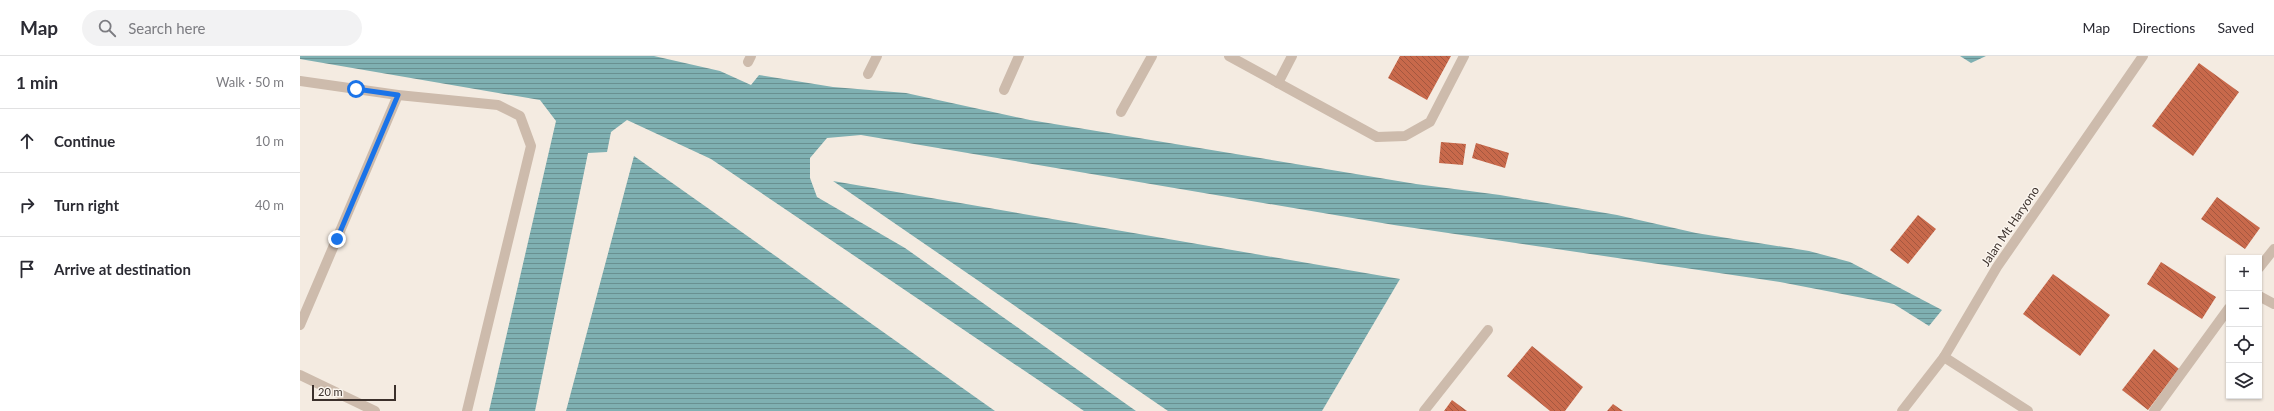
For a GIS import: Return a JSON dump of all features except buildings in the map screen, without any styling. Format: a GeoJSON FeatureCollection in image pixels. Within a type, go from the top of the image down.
{"type":"FeatureCollection","features":[{"type":"Feature","properties":{"kind":"street"},"geometry":{"type":"LineString","coordinates":[[868,74],[877,56]]}},
{"type":"Feature","properties":{"kind":"street"},"geometry":{"type":"LineString","coordinates":[[1004,90],[1019,56]]}},
{"type":"Feature","properties":{"kind":"street"},"geometry":{"type":"LineString","coordinates":[[1121,112],[1152,56]]}},
{"type":"Feature","properties":{"kind":"street"},"geometry":{"type":"LineString","coordinates":[[1228,56],[1352,121],[1377,137],[1405,136],[1430,122],[1464,56]]}},
{"type":"Feature","properties":{"kind":"street"},"geometry":{"type":"LineString","coordinates":[[1278,83],[1292,56]]}},
{"type":"Feature","properties":{"kind":"street","name":"Jalan Mt Haryono"},"geometry":{"type":"LineString","coordinates":[[1902,411],[1944,357],[1997,267],[2143,56]]}},
{"type":"Feature","properties":{"kind":"street"},"geometry":{"type":"LineString","coordinates":[[300,81],[398,95],[498,105],[520,116],[531,146],[467,411]]}},
{"type":"Feature","properties":{"kind":"street"},"geometry":{"type":"LineString","coordinates":[[300,325],[398,95]]}},
{"type":"Feature","properties":{"kind":"street"},"geometry":{"type":"LineString","coordinates":[[2262,264],[2274,249]]}},
{"type":"Feature","properties":{"kind":"street"},"geometry":{"type":"LineString","coordinates":[[2262,298],[2274,304]]}},
{"type":"Feature","properties":{"kind":"street"},"geometry":{"type":"LineString","coordinates":[[2154,411],[2226,312]]}},
{"type":"Feature","properties":{"kind":"street"},"geometry":{"type":"LineString","coordinates":[[1424,411],[1488,330]]}},
{"type":"Feature","properties":{"kind":"street"},"geometry":{"type":"LineString","coordinates":[[1944,357],[2028,411]]}},
{"type":"Feature","properties":{"kind":"street"},"geometry":{"type":"LineString","coordinates":[[300,375],[375,411]]}},
{"type":"Feature","properties":{"kind":"water"},"geometry":{"type":"Polygon","coordinates":[[[300,56],[654,56],[720,71],[751,85],[759,75],[833,87],[906,93],[1030,120],[1416,184],[1500,195],[1617,215],[1696,233],[1809,251],[1850,262],[1942,310],[1929,326],[1894,304],[1780,282],[1394,225],[861,135],[827,138],[810,158],[810,178],[817,197],[905,248],[1136,411],[1084,411],[711,159],[627,120],[611,132],[607,152],[588,153],[535,411],[489,411],[556,121],[540,100],[300,59],[300,56]]]}},
{"type":"Feature","properties":{"kind":"water"},"geometry":{"type":"Polygon","coordinates":[[[1960,56],[1986,56],[1971,63],[1960,56]]]}},
{"type":"Feature","properties":{"kind":"water"},"geometry":{"type":"Polygon","coordinates":[[[634,156],[995,411],[566,411],[634,156]]]}},
{"type":"Feature","properties":{"kind":"water"},"geometry":{"type":"Polygon","coordinates":[[[833,181],[1400,279],[1322,411],[1168,411],[833,181]]]}},
{"type":"Feature","properties":{"kind":"route"},"geometry":{"type":"LineString","coordinates":[[337,239],[398,95],[356,89]]}}]}
